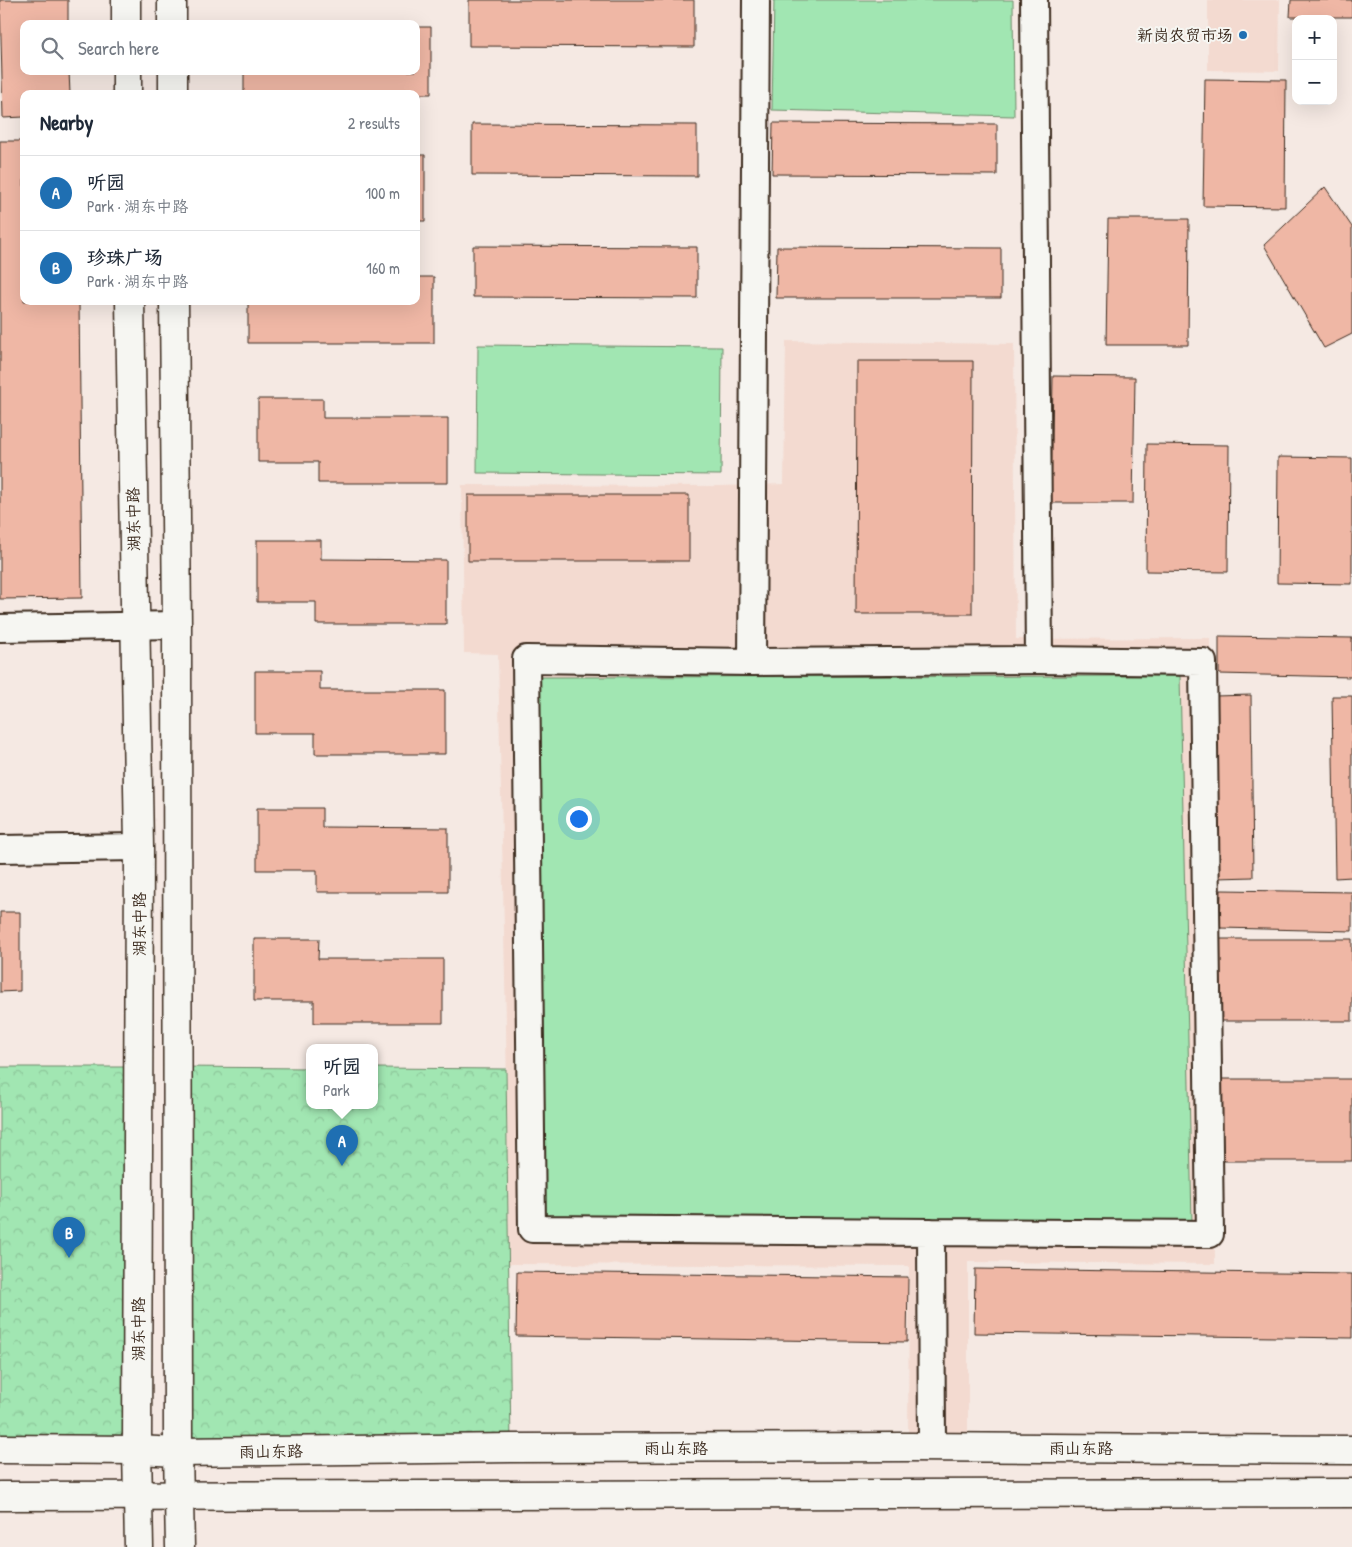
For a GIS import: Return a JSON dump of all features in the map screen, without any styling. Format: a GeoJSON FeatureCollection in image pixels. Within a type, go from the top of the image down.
{"type":"FeatureCollection","features":[{"type":"Feature","properties":{"kind":"main road"},"geometry":{"type":"LineString","coordinates":[[126,0],[126,20]]}},
{"type":"Feature","properties":{"kind":"main road"},"geometry":{"type":"LineString","coordinates":[[172,0],[172,20]]}},
{"type":"Feature","properties":{"kind":"main road"},"geometry":{"type":"LineString","coordinates":[[127,75],[127,90]]}},
{"type":"Feature","properties":{"kind":"main road"},"geometry":{"type":"LineString","coordinates":[[172,75],[173,90]]}},
{"type":"Feature","properties":{"kind":"main road","name":"湖东中路"},"geometry":{"type":"LineString","coordinates":[[130,305],[139,848],[137,1450],[139,1547]]}},
{"type":"Feature","properties":{"kind":"main road"},"geometry":{"type":"LineString","coordinates":[[174,305],[177,625],[178,1496],[180,1547]]}},
{"type":"Feature","properties":{"kind":"main road","name":"雨山东路"},"geometry":{"type":"LineString","coordinates":[[0,1449],[178,1452],[511,1448],[932,1447],[1352,1450]]}},
{"type":"Feature","properties":{"kind":"main road"},"geometry":{"type":"LineString","coordinates":[[0,1496],[1352,1492]]}},
{"type":"Feature","properties":{"kind":"street"},"geometry":{"type":"LineString","coordinates":[[752,662],[756,0]]}},
{"type":"Feature","properties":{"kind":"street"},"geometry":{"type":"LineString","coordinates":[[1034,0],[1038,660]]}},
{"type":"Feature","properties":{"kind":"street"},"geometry":{"type":"LineString","coordinates":[[0,628],[177,625]]}},
{"type":"Feature","properties":{"kind":"street"},"geometry":{"type":"LineString","coordinates":[[526,659],[752,662],[1038,660],[1202,662],[1210,1234],[532,1229],[526,659]]}},
{"type":"Feature","properties":{"kind":"street"},"geometry":{"type":"LineString","coordinates":[[0,849],[139,848]]}},
{"type":"Feature","properties":{"kind":"street"},"geometry":{"type":"LineString","coordinates":[[931,1232],[932,1447]]}},
{"type":"Feature","properties":{"kind":"shaded area","name":"新岗农贸市场"},"geometry":{"type":"Polygon","coordinates":[[[1208,0],[1280,0],[1279,71],[1208,70],[1208,0]]]}},
{"type":"Feature","properties":{"kind":"shaded area"},"geometry":{"type":"Polygon","coordinates":[[[786,341],[1014,344],[1016,639],[1210,638],[1215,1264],[968,1262],[968,1447],[908,1447],[909,1266],[509,1264],[498,654],[464,653],[462,485],[720,486],[784,484],[786,341]]]}},
{"type":"Feature","properties":{"kind":"green space"},"geometry":{"type":"Polygon","coordinates":[[[774,0],[1013,0],[1014,116],[772,110],[774,0]]]}},
{"type":"Feature","properties":{"kind":"green space"},"geometry":{"type":"Polygon","coordinates":[[[478,345],[722,347],[721,475],[477,473],[478,345]]]}},
{"type":"Feature","properties":{"kind":"green space"},"geometry":{"type":"Polygon","coordinates":[[[1180,676],[1192,1222],[542,1217],[536,677],[1180,676]]]}},
{"type":"Feature","properties":{"kind":"green space"},"geometry":{"type":"Polygon","coordinates":[[[0,1067],[138,1067],[137,1450],[0,1449],[0,1067]]]}},
{"type":"Feature","properties":{"kind":"green space"},"geometry":{"type":"Polygon","coordinates":[[[177,1067],[306,1068],[306,1109],[378,1109],[378,1068],[506,1069],[511,1448],[178,1452],[177,1067]]]}},
{"type":"Feature","properties":{"kind":"building"},"geometry":{"type":"Polygon","coordinates":[[[0,0],[68,0],[68,20],[20,20],[20,75],[69,75],[70,90],[20,90],[20,117],[3,118],[0,0]]]}},
{"type":"Feature","properties":{"kind":"building"},"geometry":{"type":"Polygon","coordinates":[[[469,0],[694,0],[694,47],[469,46],[469,0]]]}},
{"type":"Feature","properties":{"kind":"building"},"geometry":{"type":"Polygon","coordinates":[[[1291,0],[1352,0],[1352,17],[1292,15],[1290,17],[1291,0]]]}},
{"type":"Feature","properties":{"kind":"building"},"geometry":{"type":"Polygon","coordinates":[[[420,27],[431,27],[431,94],[420,94],[420,90],[244,90],[244,75],[420,75],[420,27]]]}},
{"type":"Feature","properties":{"kind":"building"},"geometry":{"type":"Polygon","coordinates":[[[1205,79],[1286,80],[1285,207],[1203,206],[1205,79]]]}},
{"type":"Feature","properties":{"kind":"building"},"geometry":{"type":"Polygon","coordinates":[[[773,123],[997,124],[997,175],[772,174],[773,123]]]}},
{"type":"Feature","properties":{"kind":"building"},"geometry":{"type":"Polygon","coordinates":[[[472,124],[697,125],[697,176],[472,175],[472,124]]]}},
{"type":"Feature","properties":{"kind":"building"},"geometry":{"type":"Polygon","coordinates":[[[0,141],[20,141],[20,305],[79,305],[82,598],[0,599],[0,141]]]}},
{"type":"Feature","properties":{"kind":"building"},"geometry":{"type":"Polygon","coordinates":[[[420,155],[425,155],[425,221],[420,221],[420,155]]]}},
{"type":"Feature","properties":{"kind":"building"},"geometry":{"type":"Polygon","coordinates":[[[1325,187],[1352,227],[1352,334],[1324,348],[1264,245],[1325,187]]]}},
{"type":"Feature","properties":{"kind":"building"},"geometry":{"type":"Polygon","coordinates":[[[1108,219],[1189,219],[1188,345],[1106,345],[1108,219]]]}},
{"type":"Feature","properties":{"kind":"building"},"geometry":{"type":"Polygon","coordinates":[[[473,246],[697,247],[697,298],[473,297],[473,246]]]}},
{"type":"Feature","properties":{"kind":"building"},"geometry":{"type":"Polygon","coordinates":[[[777,247],[1001,248],[1001,298],[776,298],[777,247]]]}},
{"type":"Feature","properties":{"kind":"building"},"geometry":{"type":"Polygon","coordinates":[[[420,277],[434,277],[434,343],[248,343],[248,305],[420,305],[420,277]]]}},
{"type":"Feature","properties":{"kind":"building"},"geometry":{"type":"Polygon","coordinates":[[[857,361],[973,361],[972,614],[856,614],[857,361]]]}},
{"type":"Feature","properties":{"kind":"building"},"geometry":{"type":"Polygon","coordinates":[[[1053,376],[1135,377],[1133,503],[1051,503],[1053,376]]]}},
{"type":"Feature","properties":{"kind":"building"},"geometry":{"type":"Polygon","coordinates":[[[258,399],[323,399],[323,418],[448,418],[448,483],[318,483],[318,462],[258,462],[258,399]]]}},
{"type":"Feature","properties":{"kind":"building"},"geometry":{"type":"Polygon","coordinates":[[[1147,444],[1229,445],[1228,572],[1146,571],[1147,444]]]}},
{"type":"Feature","properties":{"kind":"building"},"geometry":{"type":"Polygon","coordinates":[[[1278,457],[1352,458],[1352,584],[1277,583],[1278,457]]]}},
{"type":"Feature","properties":{"kind":"building"},"geometry":{"type":"Polygon","coordinates":[[[468,495],[689,495],[689,561],[468,561],[468,495]]]}},
{"type":"Feature","properties":{"kind":"building"},"geometry":{"type":"Polygon","coordinates":[[[257,540],[321,540],[321,559],[446,560],[446,624],[316,624],[316,602],[257,602],[257,540]]]}},
{"type":"Feature","properties":{"kind":"building"},"geometry":{"type":"Polygon","coordinates":[[[1219,636],[1352,638],[1352,677],[1219,674],[1219,636]]]}},
{"type":"Feature","properties":{"kind":"building"},"geometry":{"type":"Polygon","coordinates":[[[255,671],[320,671],[320,690],[445,690],[445,754],[315,754],[315,733],[255,733],[255,671]]]}},
{"type":"Feature","properties":{"kind":"building"},"geometry":{"type":"Polygon","coordinates":[[[1251,695],[1253,877],[1217,878],[1215,696],[1251,695]]]}},
{"type":"Feature","properties":{"kind":"building"},"geometry":{"type":"Polygon","coordinates":[[[1332,696],[1352,696],[1352,877],[1335,878],[1332,696]]]}},
{"type":"Feature","properties":{"kind":"building"},"geometry":{"type":"Polygon","coordinates":[[[257,808],[322,808],[322,827],[448,828],[448,892],[317,892],[317,870],[257,870],[257,808]]]}},
{"type":"Feature","properties":{"kind":"building"},"geometry":{"type":"Polygon","coordinates":[[[1221,890],[1352,892],[1352,931],[1220,928],[1221,890]]]}},
{"type":"Feature","properties":{"kind":"building"},"geometry":{"type":"Polygon","coordinates":[[[0,912],[20,912],[20,991],[0,992],[0,912]]]}},
{"type":"Feature","properties":{"kind":"building"},"geometry":{"type":"Polygon","coordinates":[[[254,939],[319,939],[318,959],[443,959],[443,1023],[314,1023],[314,1001],[254,1001],[254,939]]]}},
{"type":"Feature","properties":{"kind":"building"},"geometry":{"type":"Polygon","coordinates":[[[1218,939],[1352,939],[1352,1021],[1218,1021],[1218,939]]]}},
{"type":"Feature","properties":{"kind":"building"},"geometry":{"type":"Polygon","coordinates":[[[1216,1079],[1352,1079],[1352,1161],[1216,1161],[1216,1079]]]}},
{"type":"Feature","properties":{"kind":"building"},"geometry":{"type":"Polygon","coordinates":[[[975,1269],[1352,1274],[1352,1338],[974,1333],[975,1269]]]}},
{"type":"Feature","properties":{"kind":"building"},"geometry":{"type":"Polygon","coordinates":[[[517,1272],[908,1277],[907,1342],[516,1336],[517,1272]]]}},
{"type":"Feature","properties":{"kind":"place","name":"新岗农贸市场"},"geometry":{"type":"Point","coordinates":[1243,35]}},
{"type":"Feature","properties":{"kind":"place","name":"听园"},"geometry":{"type":"Point","coordinates":[342,1166]}},
{"type":"Feature","properties":{"kind":"place","name":"珍珠广场"},"geometry":{"type":"Point","coordinates":[69,1258]}}]}
